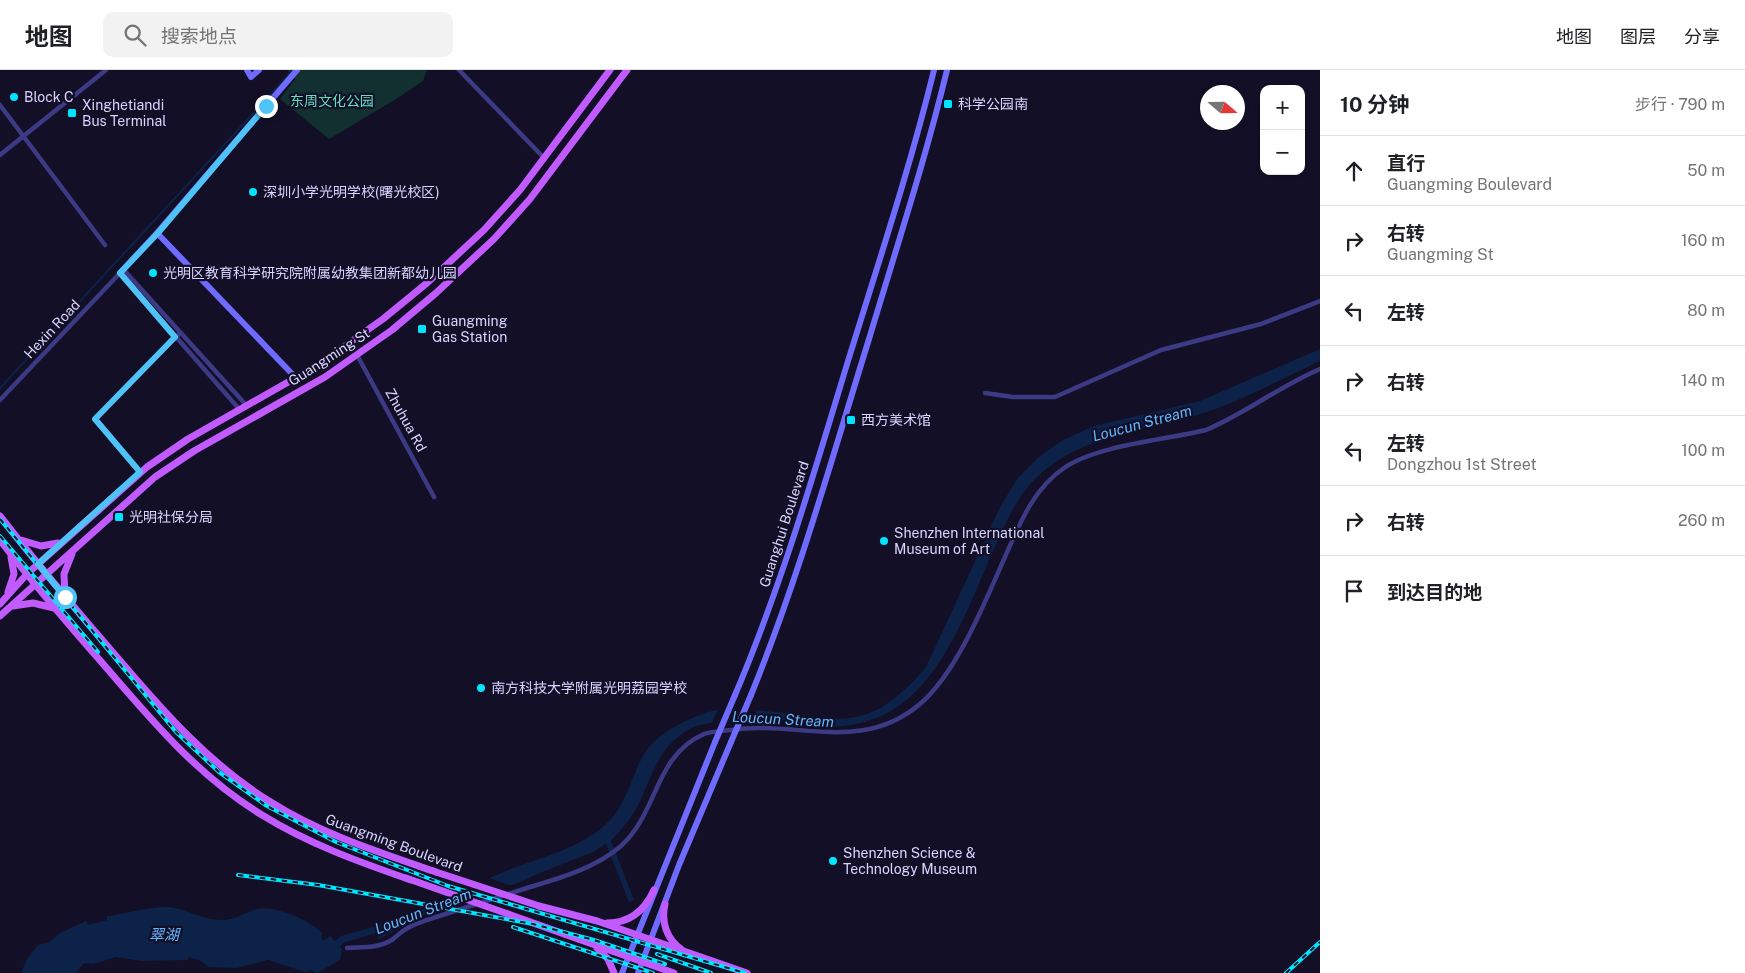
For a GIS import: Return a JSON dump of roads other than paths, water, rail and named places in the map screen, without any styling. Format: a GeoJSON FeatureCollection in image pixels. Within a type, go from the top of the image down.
{"type":"FeatureCollection","features":[{"type":"Feature","properties":{"kind":"main road"},"geometry":{"type":"LineString","coordinates":[[247,70],[251,77],[259,70]]}},
{"type":"Feature","properties":{"kind":"main road"},"geometry":{"type":"LineString","coordinates":[[122,271],[158,233],[297,70]]}},
{"type":"Feature","properties":{"kind":"main road","name":"Guangming St"},"geometry":{"type":"LineString","coordinates":[[2,602],[26,574],[140,472],[174,448],[296,378],[362,335],[433,278],[484,230],[545,158],[610,70]]}},
{"type":"Feature","properties":{"kind":"main road","name":"Guangming St"},"geometry":{"type":"LineString","coordinates":[[0,616],[142,487],[168,468],[302,391],[357,355],[436,293],[494,239],[548,178],[627,70]]}},
{"type":"Feature","properties":{"kind":"main road","name":"Guanghui Boulevard"},"geometry":{"type":"LineString","coordinates":[[622,973],[654,890],[736,695],[766,616],[814,472],[905,178],[934,70]]}},
{"type":"Feature","properties":{"kind":"main road","name":"Guanghui Boulevard"},"geometry":{"type":"LineString","coordinates":[[638,973],[649,940],[769,651],[924,160],[947,70]]}},
{"type":"Feature","properties":{"kind":"main road"},"geometry":{"type":"LineString","coordinates":[[158,233],[296,378]]}},
{"type":"Feature","properties":{"kind":"main road","name":"Guangming Boulevard"},"geometry":{"type":"LineString","coordinates":[[0,516],[46,575],[179,729],[237,780],[270,802],[320,830],[436,872],[539,906],[597,921],[747,973]]}},
{"type":"Feature","properties":{"kind":"main road"},"geometry":{"type":"LineString","coordinates":[[17,538],[31,545],[41,546],[51,545],[65,539]]}},
{"type":"Feature","properties":{"kind":"main road","name":"Guangming Boulevard"},"geometry":{"type":"LineString","coordinates":[[0,540],[35,585],[168,740],[228,792],[278,825],[314,844],[446,892]]}},
{"type":"Feature","properties":{"kind":"main road"},"geometry":{"type":"LineString","coordinates":[[65,597],[64,574],[77,546]]}},
{"type":"Feature","properties":{"kind":"main road"},"geometry":{"type":"LineString","coordinates":[[2,602],[14,574],[9,552]]}},
{"type":"Feature","properties":{"kind":"main road"},"geometry":{"type":"LineString","coordinates":[[8,608],[33,603],[56,610]]}},
{"type":"Feature","properties":{"kind":"main road","name":"Guangming Boulevard"},"geometry":{"type":"LineString","coordinates":[[406,878],[674,973]]}},
{"type":"Feature","properties":{"kind":"main road"},"geometry":{"type":"LineString","coordinates":[[597,921],[615,922],[632,917],[646,906],[654,890]]}},
{"type":"Feature","properties":{"kind":"main road"},"geometry":{"type":"LineString","coordinates":[[665,904],[664,922],[666,932],[678,947],[686,953]]}},
{"type":"Feature","properties":{"kind":"main road"},"geometry":{"type":"LineString","coordinates":[[588,943],[603,952],[614,973]]}},
{"type":"Feature","properties":{"kind":"street"},"geometry":{"type":"LineString","coordinates":[[0,155],[106,70]]}},
{"type":"Feature","properties":{"kind":"street"},"geometry":{"type":"LineString","coordinates":[[459,70],[545,158]]}},
{"type":"Feature","properties":{"kind":"street"},"geometry":{"type":"LineString","coordinates":[[0,105],[106,245]]}},
{"type":"Feature","properties":{"kind":"street"},"geometry":{"type":"LineString","coordinates":[[122,271],[180,333],[243,408]]}},
{"type":"Feature","properties":{"kind":"street"},"geometry":{"type":"LineString","coordinates":[[122,271],[175,337],[243,408]]}},
{"type":"Feature","properties":{"kind":"street","name":"Hexin Road"},"geometry":{"type":"LineString","coordinates":[[0,400],[122,271]]}},
{"type":"Feature","properties":{"kind":"street"},"geometry":{"type":"LineString","coordinates":[[985,393],[1013,397],[1055,397],[1161,350],[1261,324],[1320,301]]}},
{"type":"Feature","properties":{"kind":"street"},"geometry":{"type":"LineString","coordinates":[[140,472],[95,419],[180,333]]}},
{"type":"Feature","properties":{"kind":"street","name":"Zhuhua Rd"},"geometry":{"type":"LineString","coordinates":[[357,355],[434,497]]}},
{"type":"Feature","properties":{"kind":"street"},"geometry":{"type":"LineString","coordinates":[[347,948],[390,942],[402,932],[430,919],[557,878],[602,860],[621,846],[635,831],[648,808],[659,779],[671,761],[689,743],[706,733],[753,727],[829,733],[855,733],[876,729],[901,717],[921,703],[944,675],[967,638],[1025,512],[1040,489],[1064,468],[1087,456],[1206,430],[1224,422],[1275,390],[1320,369]]}},
{"type":"Feature","properties":{"kind":"water"},"geometry":{"type":"Polygon","coordinates":[[[1320,349],[1320,361],[1244,397],[1192,416],[1113,436],[1088,445],[1064,457],[1043,472],[1024,492],[1013,510],[958,631],[932,673],[917,690],[890,712],[856,724],[832,727],[807,726],[775,720],[711,723],[691,728],[679,736],[661,757],[635,810],[611,841],[634,900],[629,902],[606,844],[593,852],[518,883],[421,916],[379,939],[376,933],[343,943],[340,947],[342,949],[340,960],[317,973],[311,970],[305,972],[268,960],[237,968],[209,967],[199,960],[188,957],[188,960],[141,961],[116,957],[93,964],[84,963],[76,973],[21,973],[26,961],[38,945],[49,942],[62,932],[86,921],[88,925],[107,920],[107,916],[154,908],[175,908],[217,920],[228,920],[257,909],[273,909],[309,923],[322,933],[322,940],[330,936],[335,941],[341,936],[416,912],[493,876],[571,847],[595,833],[618,810],[638,765],[648,749],[660,736],[692,718],[716,710],[745,710],[822,718],[843,718],[862,716],[882,707],[903,692],[926,667],[1001,505],[1018,478],[1040,456],[1063,440],[1094,426],[1200,401],[1320,349]]]}},
{"type":"Feature","properties":{"kind":"waterway"},"geometry":{"type":"LineString","coordinates":[[0,388],[293,70]]}},
{"type":"Feature","properties":{"kind":"railway"},"geometry":{"type":"LineString","coordinates":[[0,519],[176,732],[219,772],[267,806],[336,842],[448,886],[745,973]]}},
{"type":"Feature","properties":{"kind":"railway"},"geometry":{"type":"LineString","coordinates":[[0,536],[98,652]]}},
{"type":"Feature","properties":{"kind":"railway"},"geometry":{"type":"LineString","coordinates":[[238,875],[318,885],[533,924],[594,940],[665,964]]}},
{"type":"Feature","properties":{"kind":"railway"},"geometry":{"type":"LineString","coordinates":[[513,927],[653,973]]}},
{"type":"Feature","properties":{"kind":"railway"},"geometry":{"type":"LineString","coordinates":[[1286,973],[1320,942]]}},
{"type":"Feature","properties":{"kind":"railway"},"geometry":{"type":"LineString","coordinates":[[657,954],[711,973]]}},
{"type":"Feature","properties":{"kind":"place","name":"Block C"},"geometry":{"type":"Point","coordinates":[14,97]}},
{"type":"Feature","properties":{"kind":"place","name":"科学公园南"},"geometry":{"type":"Point","coordinates":[948,104]}},
{"type":"Feature","properties":{"kind":"place","name":"Xinghetiandi Bus Terminal"},"geometry":{"type":"Point","coordinates":[72,113]}},
{"type":"Feature","properties":{"kind":"place","name":"深圳小学光明学校(曙光校区)"},"geometry":{"type":"Point","coordinates":[253,192]}},
{"type":"Feature","properties":{"kind":"place","name":"光明区教育科学研究院附属幼教集团新都幼儿园"},"geometry":{"type":"Point","coordinates":[153,273]}},
{"type":"Feature","properties":{"kind":"place","name":"Guangming Gas Station"},"geometry":{"type":"Point","coordinates":[422,329]}},
{"type":"Feature","properties":{"kind":"place","name":"西方美术馆"},"geometry":{"type":"Point","coordinates":[851,420]}},
{"type":"Feature","properties":{"kind":"place","name":"光明社保分局"},"geometry":{"type":"Point","coordinates":[119,517]}},
{"type":"Feature","properties":{"kind":"place","name":"Shenzhen International Museum of Art"},"geometry":{"type":"Point","coordinates":[884,541]}},
{"type":"Feature","properties":{"kind":"place","name":"南方科技大学附属光明荔园学校"},"geometry":{"type":"Point","coordinates":[481,688]}},
{"type":"Feature","properties":{"kind":"place","name":"Shenzhen Science & Technology Museum"},"geometry":{"type":"Point","coordinates":[833,861]}},
{"type":"Feature","properties":{"kind":"park label","name":"东周文化公园"},"geometry":{"type":"Point","coordinates":[332,101]}},
{"type":"Feature","properties":{"kind":"water label","name":"Loucun Stream"},"geometry":{"type":"Point","coordinates":[1142,423]}},
{"type":"Feature","properties":{"kind":"water label","name":"Loucun Stream"},"geometry":{"type":"Point","coordinates":[783,719]}},
{"type":"Feature","properties":{"kind":"water label","name":"Loucun Stream"},"geometry":{"type":"Point","coordinates":[423,911]}},
{"type":"Feature","properties":{"kind":"water label","name":"翠湖"},"geometry":{"type":"Point","coordinates":[164,934]}}]}
